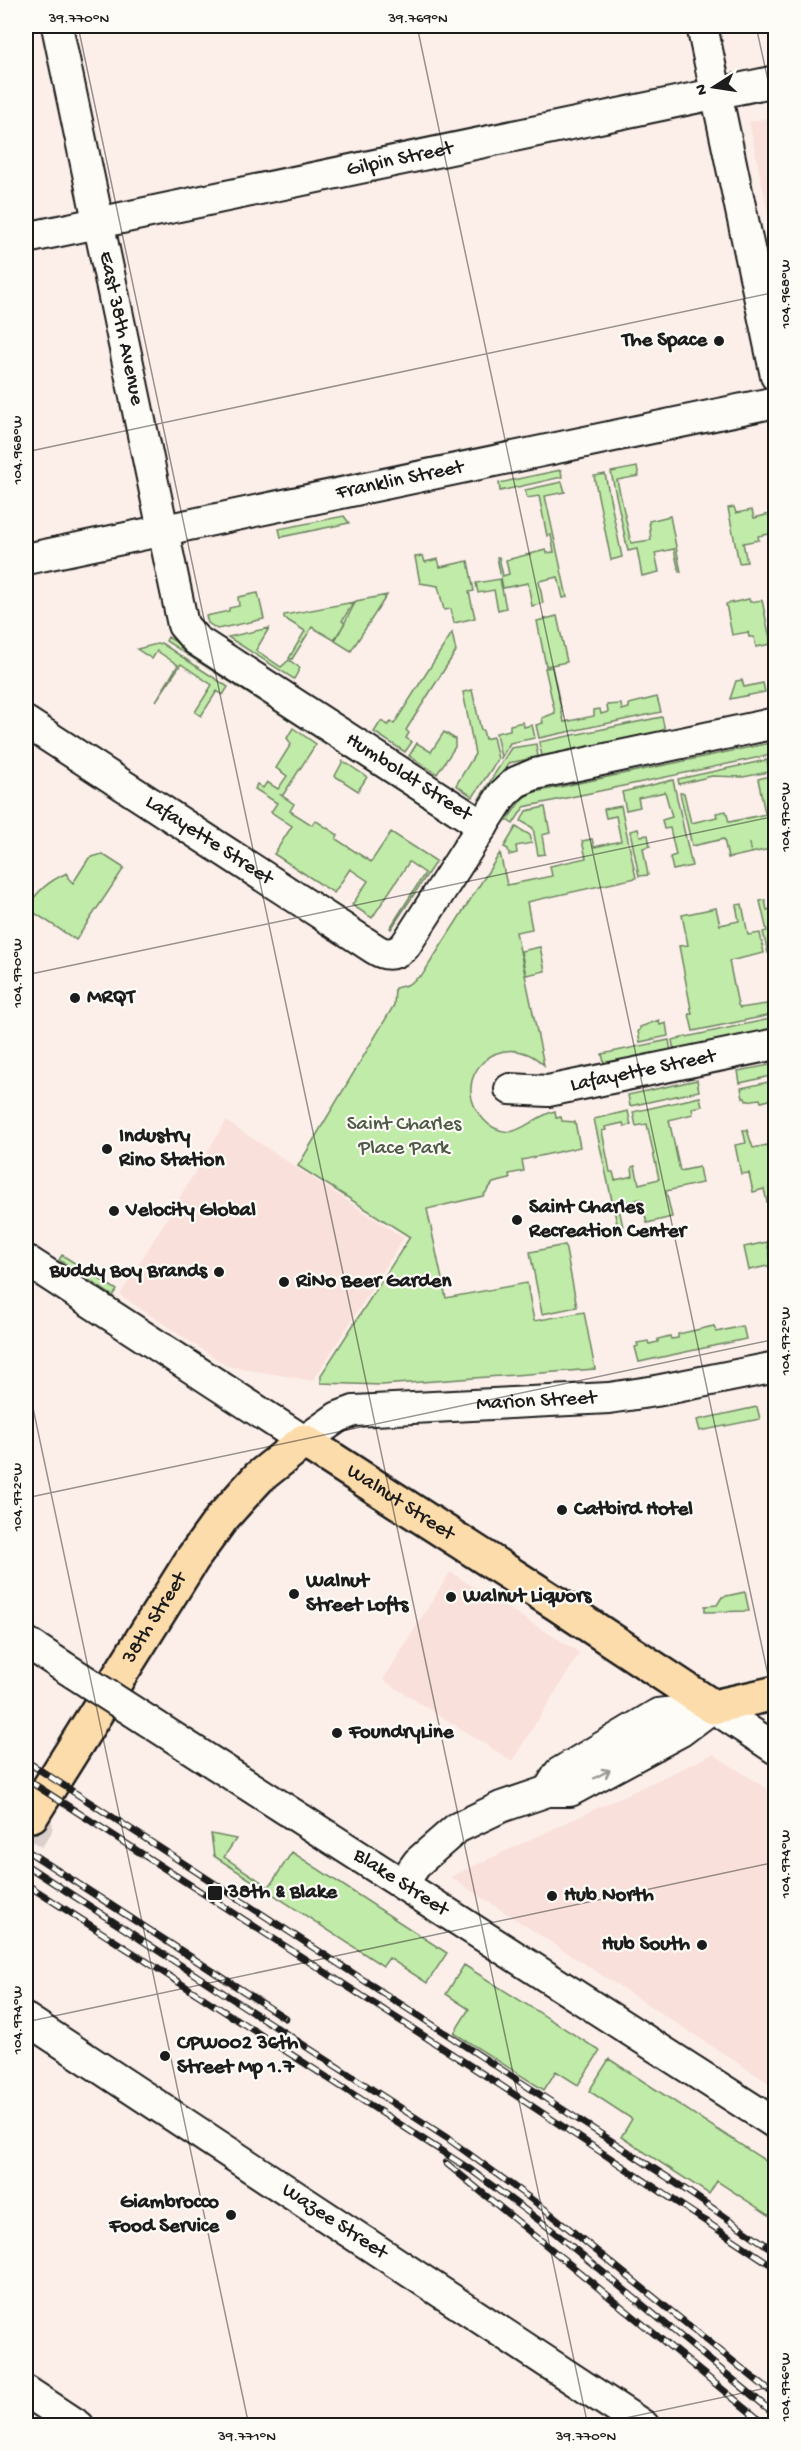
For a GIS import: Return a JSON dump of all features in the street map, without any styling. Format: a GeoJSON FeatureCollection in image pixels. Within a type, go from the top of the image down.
{"type":"FeatureCollection","features":[{"type":"Feature","properties":{"kind":"main road","name":"Walnut Street"},"geometry":{"type":"LineString","coordinates":[[304,1441],[713,1707]]}},
{"type":"Feature","properties":{"kind":"main road","name":"38th Street"},"geometry":{"type":"LineString","coordinates":[[33,1815],[212,1532],[259,1477],[304,1441]]}},
{"type":"Feature","properties":{"kind":"main road"},"geometry":{"type":"LineString","coordinates":[[713,1707],[776,1694]]}},
{"type":"Feature","properties":{"kind":"street","name":"East 38th Avenue"},"geometry":{"type":"LineString","coordinates":[[57,26],[162,530],[181,619],[186,632]]}},
{"type":"Feature","properties":{"kind":"street"},"geometry":{"type":"LineString","coordinates":[[702,26],[776,376]]}},
{"type":"Feature","properties":{"kind":"street","name":"Gilpin Street"},"geometry":{"type":"LineString","coordinates":[[26,238],[776,81]]}},
{"type":"Feature","properties":{"kind":"street","name":"Franklin Street"},"geometry":{"type":"LineString","coordinates":[[26,559],[776,402]]}},
{"type":"Feature","properties":{"kind":"street","name":"Humboldt Street"},"geometry":{"type":"LineString","coordinates":[[186,632],[483,826],[503,794],[516,782],[530,775],[776,723]]}},
{"type":"Feature","properties":{"kind":"street","name":"Lafayette Street"},"geometry":{"type":"LineString","coordinates":[[26,722],[380,953],[393,954],[405,946],[483,826]]}},
{"type":"Feature","properties":{"kind":"street","name":"Lafayette Street"},"geometry":{"type":"LineString","coordinates":[[510,1089],[548,1091],[776,1044]]}},
{"type":"Feature","properties":{"kind":"street","name":"Walnut Street"},"geometry":{"type":"LineString","coordinates":[[26,1260],[304,1441]]}},
{"type":"Feature","properties":{"kind":"street","name":"Marion Street"},"geometry":{"type":"LineString","coordinates":[[304,1441],[338,1417],[354,1411],[609,1398],[776,1367]]}},
{"type":"Feature","properties":{"kind":"street","name":"Blake Street"},"geometry":{"type":"LineString","coordinates":[[26,1642],[776,2124]]}},
{"type":"Feature","properties":{"kind":"street"},"geometry":{"type":"LineString","coordinates":[[402,1884],[418,1862],[458,1828],[501,1807],[548,1791],[570,1791],[681,1731],[713,1707]]}},
{"type":"Feature","properties":{"kind":"street","name":"Walnut Street"},"geometry":{"type":"LineString","coordinates":[[713,1707],[776,1749]]}},
{"type":"Feature","properties":{"kind":"street","name":"Wazee Street"},"geometry":{"type":"LineString","coordinates":[[26,2019],[602,2414],[644,2426]]}},
{"type":"Feature","properties":{"kind":"street"},"geometry":{"type":"LineString","coordinates":[[26,2391],[79,2426]]}},
{"type":"Feature","properties":{"kind":"shaded area"},"geometry":{"type":"Polygon","coordinates":[[[776,116],[775,247],[749,122],[776,116]]]}},
{"type":"Feature","properties":{"kind":"shaded area"},"geometry":{"type":"Polygon","coordinates":[[[226,1121],[404,1238],[313,1381],[227,1366],[120,1295],[226,1121]]]}},
{"type":"Feature","properties":{"kind":"shaded area"},"geometry":{"type":"Polygon","coordinates":[[[450,1572],[580,1653],[512,1761],[383,1680],[450,1572]]]}},
{"type":"Feature","properties":{"kind":"shaded area","name":"Hub South"},"geometry":{"type":"Polygon","coordinates":[[[713,1754],[775,1794],[775,2087],[450,1877],[713,1754]]]}},
{"type":"Feature","properties":{"kind":"green space"},"geometry":{"type":"Polygon","coordinates":[[[637,467],[639,476],[617,480],[631,543],[651,540],[649,521],[670,516],[681,572],[679,572],[674,549],[655,553],[659,572],[642,576],[637,549],[628,551],[611,472],[637,467]]]}},
{"type":"Feature","properties":{"kind":"green space"},"geometry":{"type":"Polygon","coordinates":[[[561,470],[562,477],[500,491],[499,483],[561,470]]]}},
{"type":"Feature","properties":{"kind":"green space"},"geometry":{"type":"Polygon","coordinates":[[[605,474],[622,557],[611,560],[594,476],[605,474]]]}},
{"type":"Feature","properties":{"kind":"green space"},"geometry":{"type":"Polygon","coordinates":[[[562,482],[565,492],[545,496],[567,597],[563,598],[558,577],[539,581],[543,603],[532,606],[528,583],[503,588],[497,557],[499,557],[503,576],[509,574],[506,560],[546,550],[547,553],[554,552],[551,535],[547,536],[539,496],[527,498],[525,490],[562,482]]]}},
{"type":"Feature","properties":{"kind":"green space"},"geometry":{"type":"Polygon","coordinates":[[[734,507],[736,513],[752,510],[754,518],[770,514],[774,533],[758,536],[759,540],[743,543],[747,562],[739,563],[728,508],[734,507]]]}},
{"type":"Feature","properties":{"kind":"green space"},"geometry":{"type":"Polygon","coordinates":[[[344,516],[349,523],[281,537],[279,529],[344,516]]]}},
{"type":"Feature","properties":{"kind":"green space"},"geometry":{"type":"Polygon","coordinates":[[[423,556],[425,562],[438,559],[440,567],[468,561],[474,591],[469,592],[475,618],[454,623],[451,609],[444,610],[438,586],[420,583],[415,557],[423,556]]]}},
{"type":"Feature","properties":{"kind":"green space"},"geometry":{"type":"Polygon","coordinates":[[[500,579],[506,608],[498,610],[494,590],[478,593],[476,583],[500,579]]]}},
{"type":"Feature","properties":{"kind":"green space"},"geometry":{"type":"Polygon","coordinates":[[[258,593],[264,619],[217,629],[208,623],[206,616],[229,611],[229,608],[239,606],[238,597],[258,593]]]}},
{"type":"Feature","properties":{"kind":"green space"},"geometry":{"type":"Polygon","coordinates":[[[387,595],[351,651],[335,641],[356,601],[387,595]]]}},
{"type":"Feature","properties":{"kind":"green space"},"geometry":{"type":"Polygon","coordinates":[[[749,599],[750,602],[762,600],[771,644],[756,647],[754,637],[749,637],[748,632],[732,635],[726,604],[749,599]]]}},
{"type":"Feature","properties":{"kind":"green space"},"geometry":{"type":"Polygon","coordinates":[[[354,602],[342,621],[345,623],[334,640],[312,627],[292,659],[289,658],[305,631],[284,618],[284,615],[354,602]]]}},
{"type":"Feature","properties":{"kind":"green space"},"geometry":{"type":"Polygon","coordinates":[[[557,616],[567,662],[546,666],[537,621],[557,616]]]}},
{"type":"Feature","properties":{"kind":"green space"},"geometry":{"type":"Polygon","coordinates":[[[269,628],[256,650],[281,667],[289,660],[300,668],[294,679],[228,637],[269,628]]]}},
{"type":"Feature","properties":{"kind":"green space"},"geometry":{"type":"Polygon","coordinates":[[[452,633],[456,651],[406,730],[409,733],[406,738],[412,742],[405,752],[374,732],[381,721],[388,725],[391,722],[394,724],[452,633]]]}},
{"type":"Feature","properties":{"kind":"green space"},"geometry":{"type":"Polygon","coordinates":[[[168,637],[457,823],[455,827],[166,641],[168,637]]]}},
{"type":"Feature","properties":{"kind":"green space"},"geometry":{"type":"Polygon","coordinates":[[[161,643],[228,687],[223,695],[217,691],[201,716],[195,712],[212,685],[181,664],[156,701],[178,665],[157,651],[152,659],[137,649],[161,643]]]}},
{"type":"Feature","properties":{"kind":"green space"},"geometry":{"type":"Polygon","coordinates":[[[552,667],[564,722],[594,716],[594,710],[600,709],[601,714],[608,712],[607,705],[621,704],[622,710],[629,708],[629,704],[657,697],[661,712],[539,738],[536,725],[543,723],[542,718],[555,713],[545,668],[552,667]]]}},
{"type":"Feature","properties":{"kind":"green space"},"geometry":{"type":"Polygon","coordinates":[[[742,680],[744,687],[763,683],[765,692],[730,699],[736,681],[742,680]]]}},
{"type":"Feature","properties":{"kind":"green space"},"geometry":{"type":"Polygon","coordinates":[[[472,690],[481,730],[483,730],[485,739],[493,737],[498,759],[473,797],[456,785],[475,754],[463,692],[472,690]]]}},
{"type":"Feature","properties":{"kind":"green space"},"geometry":{"type":"Polygon","coordinates":[[[662,717],[665,731],[542,756],[539,742],[662,717]]]}},
{"type":"Feature","properties":{"kind":"green space"},"geometry":{"type":"Polygon","coordinates":[[[523,722],[524,727],[532,725],[535,738],[510,743],[501,758],[496,733],[510,730],[510,725],[523,722]]]}},
{"type":"Feature","properties":{"kind":"green space"},"geometry":{"type":"Polygon","coordinates":[[[293,728],[316,744],[281,795],[294,804],[290,811],[312,825],[315,820],[338,835],[336,839],[371,862],[391,832],[436,861],[391,929],[425,873],[409,862],[372,918],[352,905],[368,881],[350,869],[334,893],[274,854],[292,826],[271,812],[277,803],[255,789],[257,784],[263,788],[267,782],[278,789],[287,776],[276,768],[291,744],[287,738],[293,728]]]}},
{"type":"Feature","properties":{"kind":"green space"},"geometry":{"type":"Polygon","coordinates":[[[444,732],[455,739],[455,747],[437,774],[409,756],[417,743],[431,752],[444,732]]]}},
{"type":"Feature","properties":{"kind":"green space"},"geometry":{"type":"Polygon","coordinates":[[[775,742],[775,754],[524,807],[513,824],[507,820],[522,799],[531,793],[775,742]]]}},
{"type":"Feature","properties":{"kind":"green space"},"geometry":{"type":"Polygon","coordinates":[[[536,744],[538,757],[509,763],[483,801],[479,799],[511,748],[536,744]]]}},
{"type":"Feature","properties":{"kind":"green space"},"geometry":{"type":"Polygon","coordinates":[[[767,760],[769,772],[743,777],[712,776],[679,784],[678,779],[767,760]]]}},
{"type":"Feature","properties":{"kind":"green space"},"geometry":{"type":"Polygon","coordinates":[[[343,761],[367,777],[358,791],[335,776],[343,761]]]}},
{"type":"Feature","properties":{"kind":"green space"},"geometry":{"type":"Polygon","coordinates":[[[770,776],[775,811],[765,813],[758,779],[770,776]]]}},
{"type":"Feature","properties":{"kind":"green space"},"geometry":{"type":"Polygon","coordinates":[[[673,780],[692,866],[673,870],[670,857],[676,855],[670,828],[664,829],[662,820],[672,817],[665,792],[638,798],[640,807],[626,810],[622,792],[673,780]]]}},
{"type":"Feature","properties":{"kind":"green space"},"geometry":{"type":"Polygon","coordinates":[[[680,793],[684,793],[691,823],[717,817],[716,813],[726,811],[729,822],[775,812],[775,848],[728,858],[724,839],[692,846],[680,793]]]}},
{"type":"Feature","properties":{"kind":"green space","name":"Saint Charles Place Park"},"geometry":{"type":"Polygon","coordinates":[[[621,806],[636,878],[527,902],[532,929],[516,932],[544,1065],[527,1054],[511,1051],[496,1054],[483,1062],[475,1074],[471,1088],[474,1104],[484,1120],[492,1127],[509,1132],[514,1131],[555,1111],[556,1118],[561,1117],[562,1121],[575,1122],[580,1147],[522,1160],[524,1171],[509,1174],[510,1179],[493,1183],[483,1196],[427,1209],[446,1298],[527,1283],[534,1321],[584,1312],[595,1369],[382,1385],[321,1383],[321,1375],[410,1237],[298,1166],[394,1005],[395,988],[407,985],[423,974],[500,853],[507,885],[552,876],[550,866],[586,858],[582,841],[592,839],[594,847],[621,841],[616,816],[606,818],[604,809],[621,806]]]}},
{"type":"Feature","properties":{"kind":"green space"},"geometry":{"type":"Polygon","coordinates":[[[545,807],[550,833],[542,835],[545,854],[538,855],[533,828],[521,821],[526,811],[545,807]]]}},
{"type":"Feature","properties":{"kind":"green space"},"geometry":{"type":"Polygon","coordinates":[[[516,827],[530,835],[532,843],[516,846],[517,853],[509,855],[508,849],[504,847],[516,827]]]}},
{"type":"Feature","properties":{"kind":"green space"},"geometry":{"type":"Polygon","coordinates":[[[638,829],[640,836],[648,835],[650,846],[643,848],[648,875],[639,876],[630,831],[638,829]]]}},
{"type":"Feature","properties":{"kind":"green space"},"geometry":{"type":"Polygon","coordinates":[[[102,854],[124,868],[76,940],[27,908],[35,896],[49,883],[67,873],[73,883],[89,858],[102,854]]]}},
{"type":"Feature","properties":{"kind":"green space"},"geometry":{"type":"Polygon","coordinates":[[[765,900],[767,910],[776,908],[775,952],[768,953],[763,932],[767,931],[760,901],[765,900]]]}},
{"type":"Feature","properties":{"kind":"green space"},"geometry":{"type":"Polygon","coordinates":[[[742,904],[748,935],[760,933],[764,953],[729,961],[738,1005],[740,1008],[766,1004],[771,1015],[693,1031],[679,946],[688,945],[682,915],[716,908],[720,925],[739,921],[736,905],[742,904]]]}},
{"type":"Feature","properties":{"kind":"green space"},"geometry":{"type":"Polygon","coordinates":[[[540,947],[545,971],[526,975],[521,951],[540,947]]]}},
{"type":"Feature","properties":{"kind":"green space"},"geometry":{"type":"Polygon","coordinates":[[[775,1018],[775,1030],[674,1051],[672,1040],[775,1018]]]}},
{"type":"Feature","properties":{"kind":"green space"},"geometry":{"type":"Polygon","coordinates":[[[659,1020],[660,1025],[666,1023],[668,1036],[640,1042],[638,1031],[640,1027],[659,1020]]]}},
{"type":"Feature","properties":{"kind":"green space"},"geometry":{"type":"Polygon","coordinates":[[[669,1040],[671,1052],[605,1066],[602,1054],[669,1040]]]}},
{"type":"Feature","properties":{"kind":"green space"},"geometry":{"type":"Polygon","coordinates":[[[775,1064],[775,1075],[740,1083],[738,1071],[775,1064]]]}},
{"type":"Feature","properties":{"kind":"green space"},"geometry":{"type":"Polygon","coordinates":[[[697,1080],[699,1091],[630,1106],[628,1095],[697,1080]]]}},
{"type":"Feature","properties":{"kind":"green space"},"geometry":{"type":"Polygon","coordinates":[[[773,1081],[775,1096],[770,1097],[770,1100],[746,1101],[743,1098],[741,1088],[773,1081]]]}},
{"type":"Feature","properties":{"kind":"green space"},"geometry":{"type":"Polygon","coordinates":[[[700,1097],[702,1106],[692,1108],[693,1114],[669,1120],[680,1171],[699,1167],[702,1183],[666,1191],[672,1217],[647,1223],[641,1199],[618,1204],[623,1227],[618,1228],[594,1119],[628,1111],[631,1125],[624,1126],[623,1123],[605,1127],[606,1130],[602,1131],[610,1172],[613,1172],[615,1180],[633,1176],[632,1167],[635,1166],[639,1184],[659,1179],[647,1124],[636,1126],[633,1112],[700,1097]]]}},
{"type":"Feature","properties":{"kind":"green space"},"geometry":{"type":"Polygon","coordinates":[[[743,1130],[747,1130],[753,1148],[768,1145],[775,1179],[775,1200],[767,1202],[764,1189],[753,1192],[749,1173],[741,1174],[735,1145],[746,1143],[743,1130]]]}},
{"type":"Feature","properties":{"kind":"green space"},"geometry":{"type":"Polygon","coordinates":[[[767,1242],[772,1265],[749,1270],[744,1247],[767,1242]]]}},
{"type":"Feature","properties":{"kind":"green space"},"geometry":{"type":"Polygon","coordinates":[[[565,1245],[577,1307],[542,1314],[530,1252],[565,1245]]]}},
{"type":"Feature","properties":{"kind":"green space"},"geometry":{"type":"Polygon","coordinates":[[[62,1255],[117,1290],[113,1296],[59,1260],[62,1255]]]}},
{"type":"Feature","properties":{"kind":"green space"},"geometry":{"type":"Polygon","coordinates":[[[714,1326],[716,1332],[743,1326],[746,1339],[639,1362],[635,1347],[638,1346],[637,1343],[648,1341],[649,1344],[670,1336],[671,1339],[678,1338],[678,1334],[714,1326]]]}},
{"type":"Feature","properties":{"kind":"green space"},"geometry":{"type":"Polygon","coordinates":[[[757,1407],[760,1419],[700,1431],[697,1420],[757,1407]]]}},
{"type":"Feature","properties":{"kind":"green space"},"geometry":{"type":"Polygon","coordinates":[[[745,1592],[749,1611],[705,1612],[705,1606],[717,1605],[722,1597],[745,1592]]]}},
{"type":"Feature","properties":{"kind":"green space"},"geometry":{"type":"Polygon","coordinates":[[[211,1834],[236,1839],[224,1857],[269,1887],[292,1852],[447,1953],[427,1983],[389,1958],[383,1966],[214,1856],[211,1834]]]}},
{"type":"Feature","properties":{"kind":"green space"},"geometry":{"type":"Polygon","coordinates":[[[464,1965],[600,2051],[578,2085],[556,2071],[544,2090],[454,2033],[469,2009],[446,1994],[464,1965]]]}},
{"type":"Feature","properties":{"kind":"green space"},"geometry":{"type":"Polygon","coordinates":[[[609,2059],[775,2167],[775,2219],[717,2181],[709,2194],[621,2137],[632,2119],[589,2091],[609,2059]]]}},
{"type":"Feature","properties":{"kind":"tunnel"},"geometry":{"type":"LineString","coordinates":[[26,1818],[32,1815],[36,1826],[26,1841]]}},
{"type":"Feature","properties":{"kind":"railway"},"geometry":{"type":"LineString","coordinates":[[26,1761],[670,2179],[776,2252]]}},
{"type":"Feature","properties":{"kind":"railway"},"geometry":{"type":"LineString","coordinates":[[26,1779],[500,2085],[776,2268]]}},
{"type":"Feature","properties":{"kind":"railway"},"geometry":{"type":"LineString","coordinates":[[26,1850],[285,2018]]}},
{"type":"Feature","properties":{"kind":"railway"},"geometry":{"type":"LineString","coordinates":[[26,1865],[447,2138],[546,2210],[776,2396]]}},
{"type":"Feature","properties":{"kind":"railway"},"geometry":{"type":"LineString","coordinates":[[26,1884],[471,2170],[548,2227],[776,2415]]}},
{"type":"Feature","properties":{"kind":"railway"},"geometry":{"type":"LineString","coordinates":[[446,2163],[767,2426]]}},
{"type":"Feature","properties":{"kind":"place","name":"The Space"},"geometry":{"type":"Point","coordinates":[719,341]}},
{"type":"Feature","properties":{"kind":"place","name":"MRQT"},"geometry":{"type":"Point","coordinates":[75,998]}},
{"type":"Feature","properties":{"kind":"place","name":"Industry Rino Station"},"geometry":{"type":"Point","coordinates":[107,1149]}},
{"type":"Feature","properties":{"kind":"place","name":"Velocity Global"},"geometry":{"type":"Point","coordinates":[114,1211]}},
{"type":"Feature","properties":{"kind":"place","name":"Saint Charles Recreation Center"},"geometry":{"type":"Point","coordinates":[517,1220]}},
{"type":"Feature","properties":{"kind":"place","name":"Buddy Boy Brands"},"geometry":{"type":"Point","coordinates":[219,1272]}},
{"type":"Feature","properties":{"kind":"place","name":"RiNo Beer Garden"},"geometry":{"type":"Point","coordinates":[284,1282]}},
{"type":"Feature","properties":{"kind":"place","name":"Catbird Hotel"},"geometry":{"type":"Point","coordinates":[562,1510]}},
{"type":"Feature","properties":{"kind":"place","name":"Walnut Street Lofts"},"geometry":{"type":"Point","coordinates":[294,1594]}},
{"type":"Feature","properties":{"kind":"place","name":"Walnut Liquors"},"geometry":{"type":"Point","coordinates":[451,1597]}},
{"type":"Feature","properties":{"kind":"place","name":"FoundryLine"},"geometry":{"type":"Point","coordinates":[337,1733]}},
{"type":"Feature","properties":{"kind":"place","name":"38th & Blake"},"geometry":{"type":"Point","coordinates":[215,1893]}},
{"type":"Feature","properties":{"kind":"place","name":"Hub North"},"geometry":{"type":"Point","coordinates":[552,1896]}},
{"type":"Feature","properties":{"kind":"place","name":"Hub South"},"geometry":{"type":"Point","coordinates":[702,1945]}},
{"type":"Feature","properties":{"kind":"place","name":"CPW002 36th Street Mp 1.7"},"geometry":{"type":"Point","coordinates":[165,2056]}},
{"type":"Feature","properties":{"kind":"place","name":"Giambrocco Food Service"},"geometry":{"type":"Point","coordinates":[231,2215]}}]}
